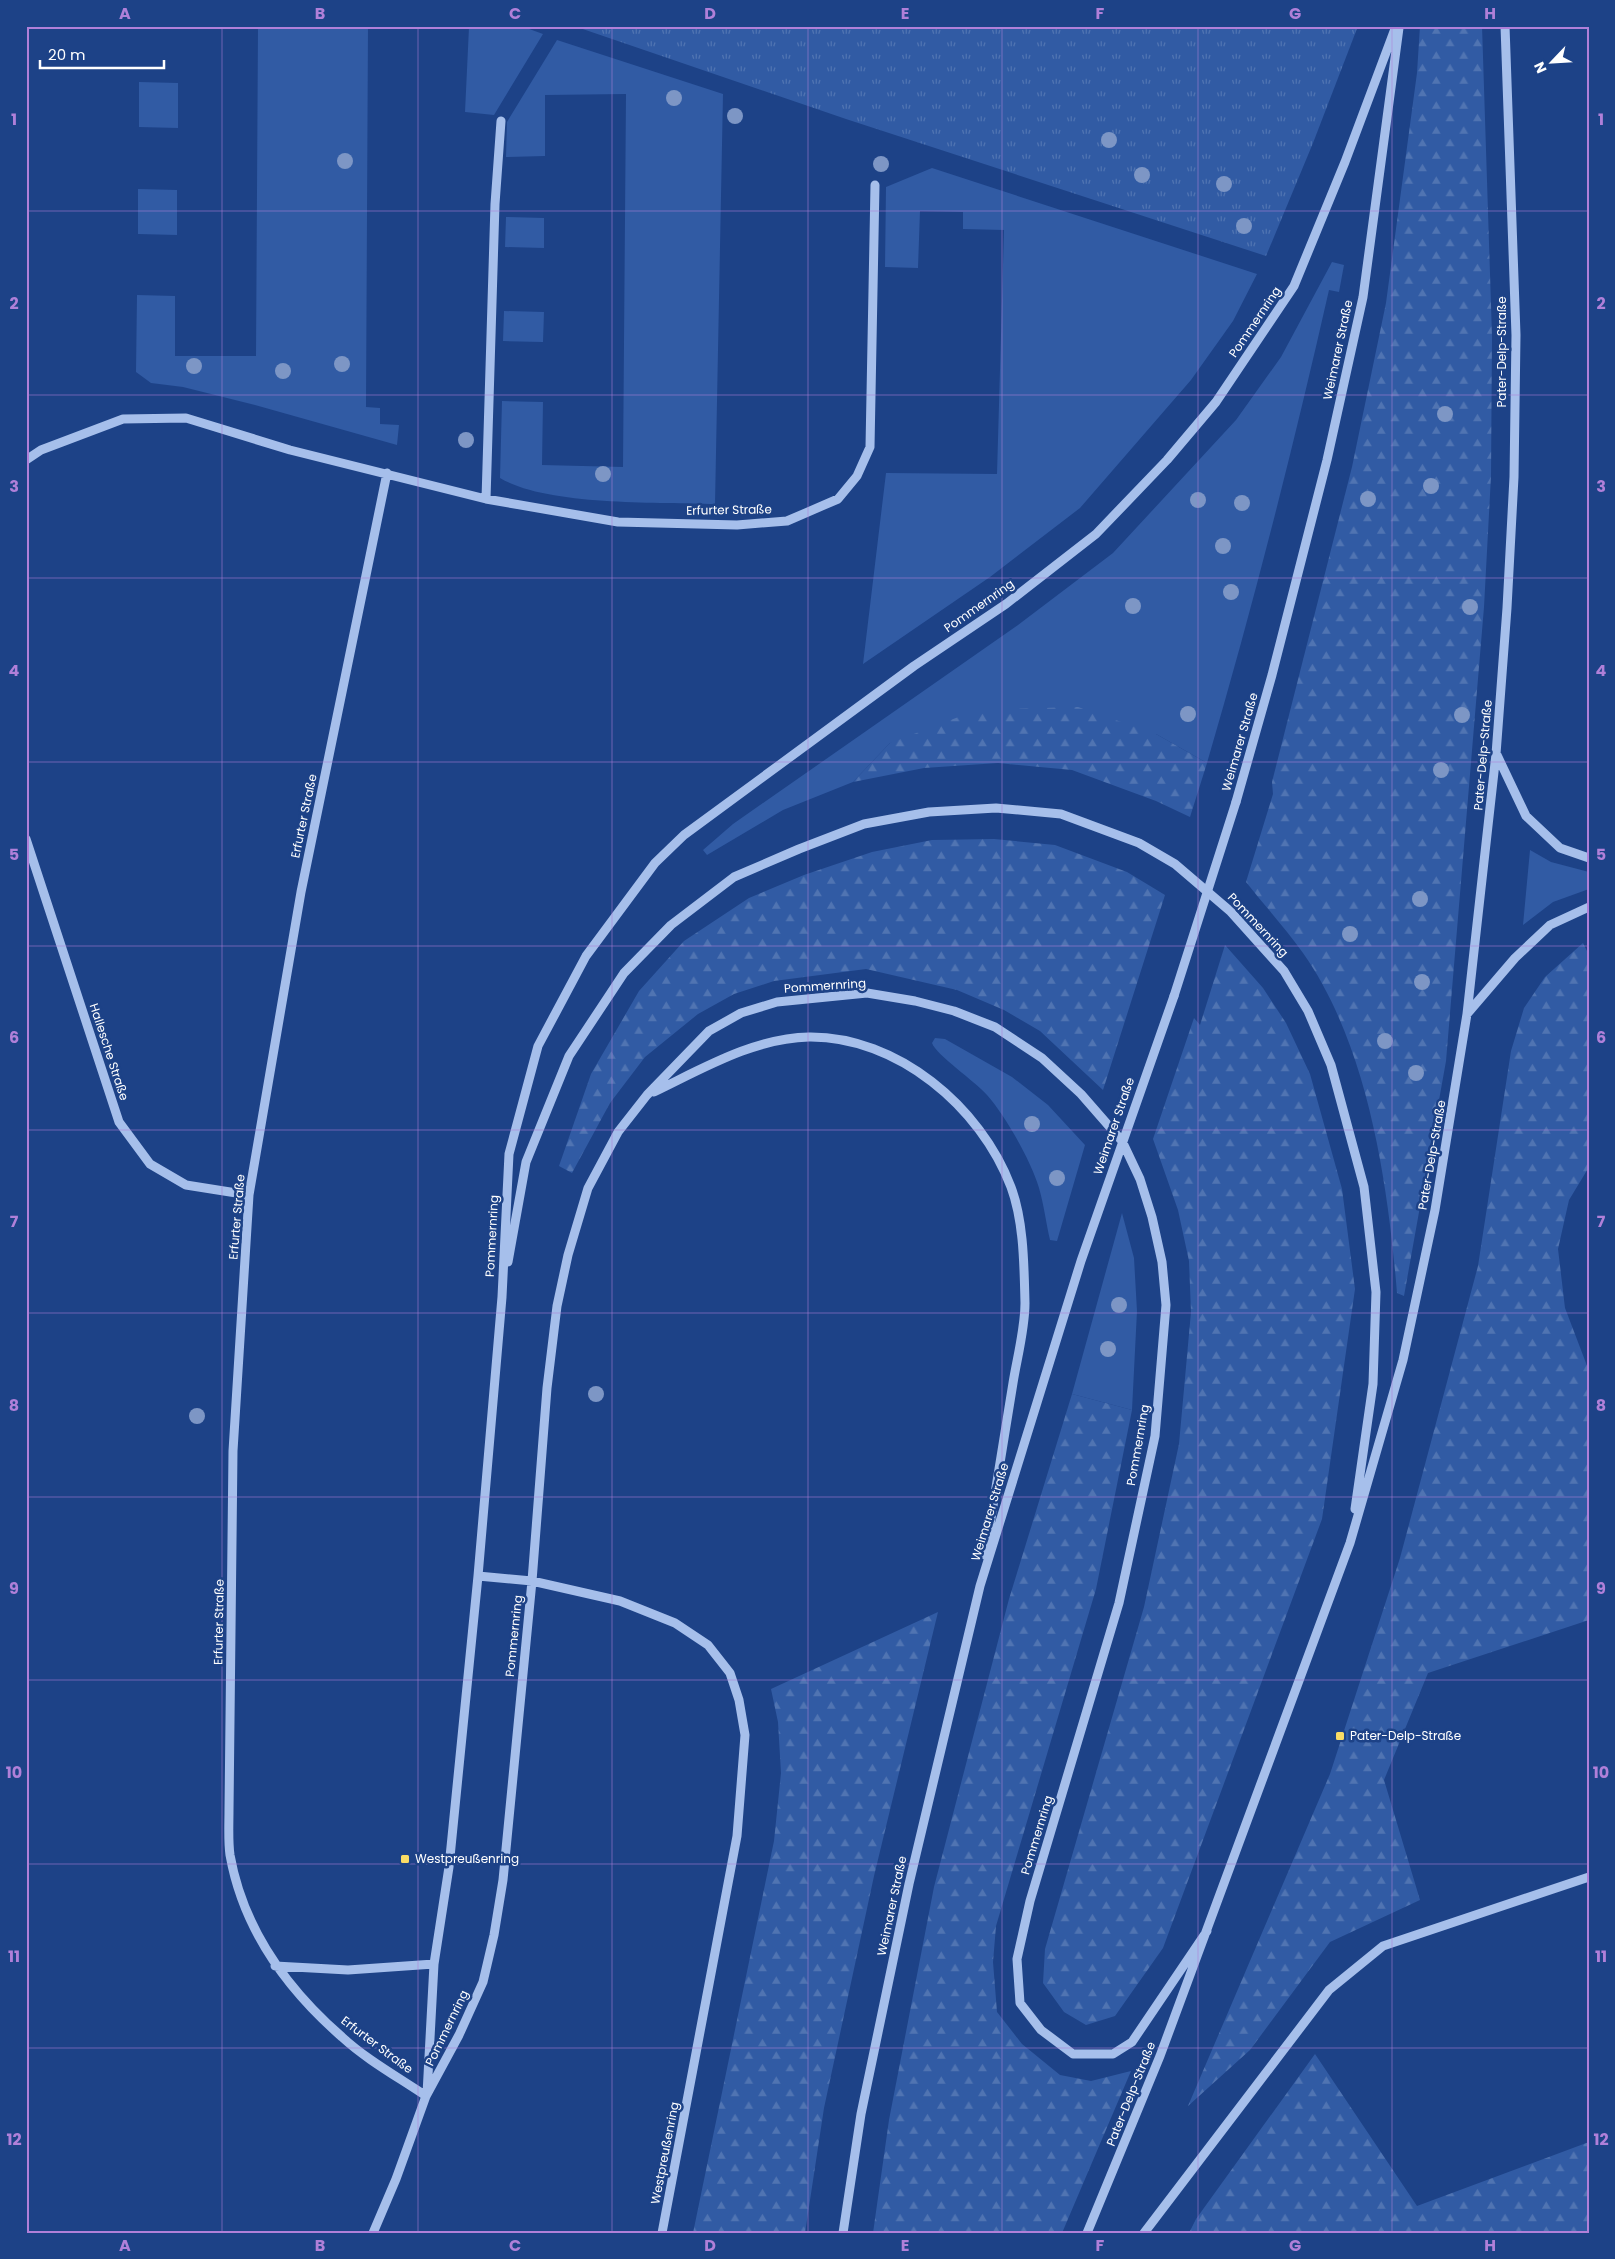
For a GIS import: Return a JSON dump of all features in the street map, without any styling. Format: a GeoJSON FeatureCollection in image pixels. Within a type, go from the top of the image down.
{"type":"FeatureCollection","features":[{"type":"Feature","properties":{"kind":"street","name":"Weimarer Straße"},"geometry":{"type":"LineString","coordinates":[[843,2233],[861,2114],[909,1884],[980,1586],[1078,1273],[1122,1141],[1174,996],[1236,802],[1327,460],[1362,297],[1397,26]]}},
{"type":"Feature","properties":{"kind":"street","name":"Pommernring"},"geometry":{"type":"LineString","coordinates":[[426,2096],[434,1964],[449,1867],[478,1576],[502,1296],[509,1154],[538,1046],[586,956],[655,863],[684,835],[914,666],[1021,592],[1096,534],[1167,460],[1216,402],[1294,286],[1397,26]]}},
{"type":"Feature","properties":{"kind":"street","name":"Pater-Delp-Straße"},"geometry":{"type":"LineString","coordinates":[[1087,2233],[1160,2056],[1350,1543],[1403,1360],[1436,1210],[1467,1014],[1496,754],[1507,608],[1514,477],[1516,336],[1505,26]]}},
{"type":"Feature","properties":{"kind":"street"},"geometry":{"type":"LineString","coordinates":[[486,499],[495,204],[501,121]]}},
{"type":"Feature","properties":{"kind":"street","name":"Erfurter Straße"},"geometry":{"type":"LineString","coordinates":[[26,460],[41,450],[123,419],[186,418],[290,450],[486,499],[618,522],[737,525],[787,521],[838,499],[858,476],[870,447],[875,185]]}},
{"type":"Feature","properties":{"kind":"street","name":"Erfurter Straße"},"geometry":{"type":"LineString","coordinates":[[387,473],[301,892],[249,1195],[234,1451],[230,1855],[246,1912],[275,1966],[307,2003],[342,2038],[426,2096]]}},
{"type":"Feature","properties":{"kind":"street"},"geometry":{"type":"LineString","coordinates":[[1496,754],[1526,816],[1560,848],[1589,858]]}},
{"type":"Feature","properties":{"kind":"street","name":"Pommernring"},"geometry":{"type":"LineString","coordinates":[[502,1296],[526,1162],[569,1056],[624,973],[671,925],[734,877],[864,824],[929,812],[996,808],[1062,814],[1139,843],[1175,864],[1230,910],[1284,971],[1308,1011],[1331,1065],[1353,1137],[1364,1186],[1376,1292],[1373,1384],[1350,1543]]}},
{"type":"Feature","properties":{"kind":"street","name":"Hallesche Straße"},"geometry":{"type":"LineString","coordinates":[[26,839],[119,1122],[150,1164],[186,1185],[249,1195]]}},
{"type":"Feature","properties":{"kind":"street"},"geometry":{"type":"LineString","coordinates":[[1467,1014],[1515,958],[1550,925],[1589,908]]}},
{"type":"Feature","properties":{"kind":"street","name":"Pommernring"},"geometry":{"type":"LineString","coordinates":[[372,2233],[396,2179],[426,2096],[483,1982],[494,1935],[503,1880],[532,1581],[547,1388],[557,1306],[568,1255],[588,1188],[618,1132],[647,1096],[709,1031],[741,1013],[777,1002],[867,993],[915,1001],[954,1011],[995,1027],[1042,1058],[1081,1094],[1122,1141],[1140,1179],[1152,1217],[1162,1262],[1166,1306],[1155,1436],[1119,1603],[1030,1901],[1018,1959],[1020,2003],[1041,2030],[1073,2054],[1114,2054],[1132,2042],[1207,1932]]}},
{"type":"Feature","properties":{"kind":"street","name":"Pommernring"},"geometry":{"type":"LineString","coordinates":[[647,1096],[728,1056],[777,1041],[809,1037],[853,1042],[899,1060],[929,1078],[992,1145],[1012,1188],[1018,1217],[1025,1306],[980,1586]]}},
{"type":"Feature","properties":{"kind":"street","name":"Westpreußenring"},"geometry":{"type":"LineString","coordinates":[[478,1576],[532,1581],[620,1602],[674,1623],[708,1645],[730,1674],[740,1700],[745,1735],[737,1836],[662,2233]]}},
{"type":"Feature","properties":{"kind":"street"},"geometry":{"type":"LineString","coordinates":[[1144,2233],[1329,1990],[1383,1946],[1589,1877]]}},
{"type":"Feature","properties":{"kind":"street"},"geometry":{"type":"LineString","coordinates":[[275,1966],[348,1970],[434,1964]]}},
{"type":"Feature","properties":{"kind":"green space"},"geometry":{"type":"Polygon","coordinates":[[[258,26],[368,26],[366,407],[380,408],[380,424],[399,425],[397,445],[255,405],[183,387],[151,383],[136,372],[137,295],[175,296],[175,356],[256,356],[258,26]]]}},
{"type":"Feature","properties":{"kind":"green space"},"geometry":{"type":"Polygon","coordinates":[[[466,26],[521,26],[543,34],[494,115],[465,112],[469,27],[466,26]]]}},
{"type":"Feature","properties":{"kind":"green space"},"geometry":{"type":"Polygon","coordinates":[[[574,26],[1358,26],[1313,143],[1266,256],[846,119],[574,26]]]}},
{"type":"Feature","properties":{"kind":"green space"},"geometry":{"type":"Polygon","coordinates":[[[1420,26],[1482,26],[1492,336],[1491,476],[1484,607],[1446,1061],[1404,1296],[1397,1293],[1388,1206],[1371,1116],[1359,1072],[1344,1029],[1325,990],[1303,953],[1246,882],[1273,794],[1272,782],[1352,467],[1386,303],[1417,73],[1420,26]]]}},
{"type":"Feature","properties":{"kind":"green space"},"geometry":{"type":"Polygon","coordinates":[[[557,40],[723,94],[715,504],[604,501],[574,498],[546,494],[520,487],[500,478],[502,401],[543,402],[542,465],[623,467],[626,94],[545,95],[545,156],[506,157],[507,122],[557,40]]]}},
{"type":"Feature","properties":{"kind":"green space"},"geometry":{"type":"Polygon","coordinates":[[[139,82],[178,83],[178,128],[139,127],[139,82]]]}},
{"type":"Feature","properties":{"kind":"green space"},"geometry":{"type":"Polygon","coordinates":[[[932,168],[1257,274],[1233,321],[1191,380],[1080,508],[990,577],[863,664],[886,473],[997,474],[1004,230],[963,229],[963,212],[920,211],[918,268],[885,267],[886,187],[932,168]]]}},
{"type":"Feature","properties":{"kind":"green space"},"geometry":{"type":"Polygon","coordinates":[[[138,189],[177,190],[177,235],[138,234],[138,189]]]}},
{"type":"Feature","properties":{"kind":"green space"},"geometry":{"type":"Polygon","coordinates":[[[506,217],[544,218],[544,248],[505,247],[506,217]]]}},
{"type":"Feature","properties":{"kind":"green space"},"geometry":{"type":"Polygon","coordinates":[[[1332,262],[1344,265],[1339,292],[1329,290],[1272,527],[1207,763],[1156,734],[890,743],[853,782],[783,810],[707,855],[703,850],[733,824],[1018,625],[1113,553],[1236,420],[1281,357],[1332,262]]]}},
{"type":"Feature","properties":{"kind":"green space"},"geometry":{"type":"Polygon","coordinates":[[[504,311],[544,312],[543,342],[503,341],[504,311]]]}},
{"type":"Feature","properties":{"kind":"green space"},"geometry":{"type":"Polygon","coordinates":[[[1078,707],[1156,734],[1207,763],[1190,817],[1156,801],[1072,770],[998,763],[924,768],[853,782],[890,743],[977,710],[1078,707]]]}},
{"type":"Feature","properties":{"kind":"green space"},"geometry":{"type":"Polygon","coordinates":[[[994,839],[1055,845],[1127,872],[1165,895],[1103,1090],[1040,1031],[1004,1010],[957,990],[866,969],[774,981],[734,994],[698,1014],[645,1057],[610,1103],[572,1173],[559,1166],[591,1074],[639,991],[684,941],[749,898],[804,875],[872,852],[932,840],[994,839]]]}},
{"type":"Feature","properties":{"kind":"green space"},"geometry":{"type":"Polygon","coordinates":[[[1530,850],[1551,862],[1589,872],[1589,889],[1553,902],[1523,925],[1530,850]]]}},
{"type":"Feature","properties":{"kind":"green space"},"geometry":{"type":"Polygon","coordinates":[[[1583,943],[1589,955],[1589,1167],[1569,1200],[1558,1249],[1565,1308],[1589,1371],[1589,1620],[1428,1673],[1384,1780],[1420,1900],[1330,1942],[1250,2050],[1188,2106],[1330,1774],[1400,1558],[1478,1266],[1511,1051],[1524,1008],[1545,977],[1583,943]]]}},
{"type":"Feature","properties":{"kind":"green space"},"geometry":{"type":"Polygon","coordinates":[[[1225,945],[1263,988],[1286,1023],[1310,1074],[1342,1189],[1355,1289],[1322,1519],[1163,1948],[1115,2016],[1086,2025],[1064,2012],[1043,1983],[1045,1949],[1144,1607],[1179,1444],[1191,1312],[1189,1261],[1178,1210],[1153,1139],[1194,1018],[1200,1025],[1225,945]]]}},
{"type":"Feature","properties":{"kind":"green space"},"geometry":{"type":"Polygon","coordinates":[[[935,1038],[945,1039],[1012,1077],[1048,1105],[1085,1145],[1057,1241],[1050,1240],[1041,1194],[1035,1177],[1024,1152],[1009,1126],[987,1095],[935,1048],[932,1043],[935,1038]]]}},
{"type":"Feature","properties":{"kind":"green space"},"geometry":{"type":"Polygon","coordinates":[[[1122,1213],[1134,1258],[1137,1311],[1132,1410],[1072,1394],[1122,1213]]]}},
{"type":"Feature","properties":{"kind":"green space"},"geometry":{"type":"Polygon","coordinates":[[[1072,1394],[1132,1410],[1096,1589],[996,1926],[993,1962],[997,2012],[1022,2044],[1060,2075],[1091,2081],[1131,2071],[1062,2233],[873,2233],[889,2120],[934,1887],[1009,1599],[1072,1394]]]}},
{"type":"Feature","properties":{"kind":"green space"},"geometry":{"type":"Polygon","coordinates":[[[938,1612],[874,1876],[824,2108],[805,2233],[693,2233],[774,1841],[781,1773],[778,1722],[771,1689],[938,1612]]]}},
{"type":"Feature","properties":{"kind":"green space"},"geometry":{"type":"Polygon","coordinates":[[[1315,2054],[1417,2206],[1589,2142],[1589,2233],[1189,2233],[1196,2219],[1315,2054]]]}},
{"type":"Feature","properties":{"kind":"place","name":"Pater-Delp-Straße"},"geometry":{"type":"Point","coordinates":[1340,1736]}},
{"type":"Feature","properties":{"kind":"place","name":"Westpreußenring"},"geometry":{"type":"Point","coordinates":[405,1859]}}]}
